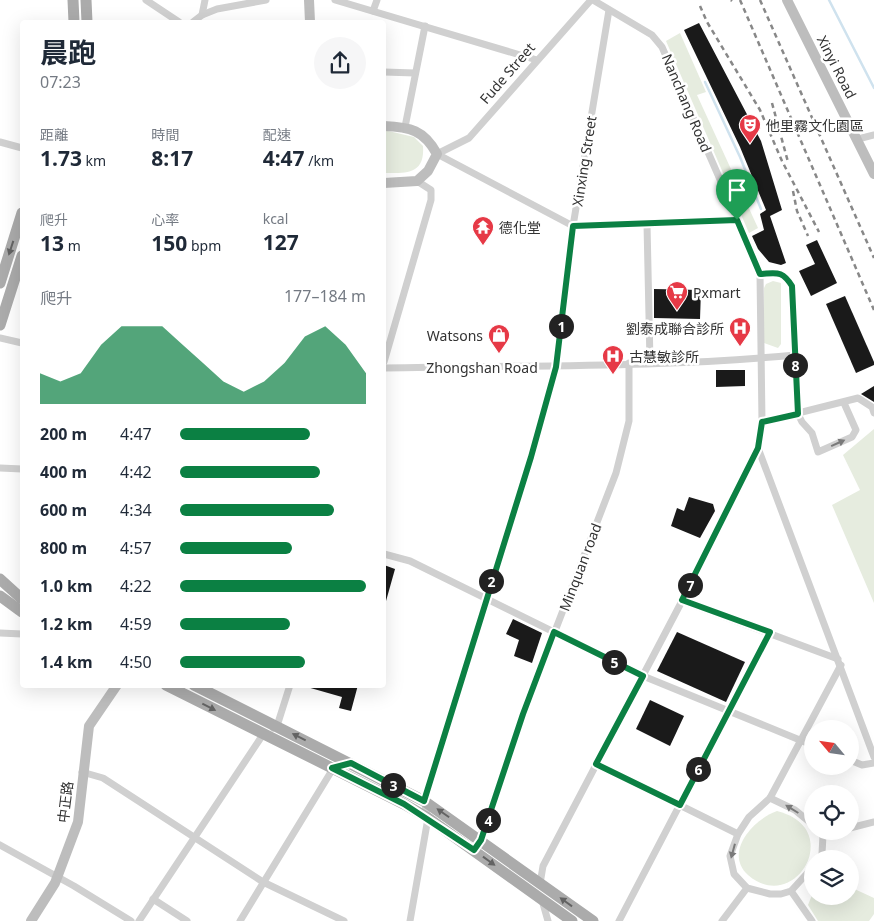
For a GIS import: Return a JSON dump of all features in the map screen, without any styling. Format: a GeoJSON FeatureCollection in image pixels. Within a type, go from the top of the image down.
{"type":"FeatureCollection","features":[{"type":"Feature","properties":{"kind":"main road"},"geometry":{"type":"LineString","coordinates":[[73,0],[74,20]]}},
{"type":"Feature","properties":{"kind":"main road"},"geometry":{"type":"LineString","coordinates":[[86,0],[88,20]]}},
{"type":"Feature","properties":{"kind":"main road"},"geometry":{"type":"LineString","coordinates":[[309,0],[310,20]]}},
{"type":"Feature","properties":{"kind":"main road","name":"Xinyi Road"},"geometry":{"type":"LineString","coordinates":[[787,0],[874,174]]}},
{"type":"Feature","properties":{"kind":"main road"},"geometry":{"type":"LineString","coordinates":[[386,126],[405,127],[430,140],[437,154],[428,171],[417,181],[386,182]]}},
{"type":"Feature","properties":{"kind":"main road"},"geometry":{"type":"LineString","coordinates":[[0,283],[20,219]]}},
{"type":"Feature","properties":{"kind":"main road"},"geometry":{"type":"LineString","coordinates":[[0,326],[20,262]]}},
{"type":"Feature","properties":{"kind":"main road"},"geometry":{"type":"LineString","coordinates":[[0,579],[20,597]]}},
{"type":"Feature","properties":{"kind":"main road"},"geometry":{"type":"LineString","coordinates":[[0,596],[20,611]]}},
{"type":"Feature","properties":{"kind":"main road","name":"中正路"},"geometry":{"type":"LineString","coordinates":[[31,921],[40,909],[58,876],[78,822],[82,772],[89,726],[115,688]]}},
{"type":"Feature","properties":{"kind":"main road"},"geometry":{"type":"LineString","coordinates":[[172,688],[428,818],[572,921]]}},
{"type":"Feature","properties":{"kind":"main road"},"geometry":{"type":"LineString","coordinates":[[200,688],[424,801],[593,921]]}},
{"type":"Feature","properties":{"kind":"street"},"geometry":{"type":"LineString","coordinates":[[146,0],[176,20]]}},
{"type":"Feature","properties":{"kind":"street"},"geometry":{"type":"LineString","coordinates":[[202,15],[205,0]]}},
{"type":"Feature","properties":{"kind":"street"},"geometry":{"type":"LineString","coordinates":[[196,20],[202,15],[217,9],[266,0]]}},
{"type":"Feature","properties":{"kind":"street"},"geometry":{"type":"LineString","coordinates":[[335,0],[537,60]]}},
{"type":"Feature","properties":{"kind":"street"},"geometry":{"type":"LineString","coordinates":[[373,11],[377,0]]}},
{"type":"Feature","properties":{"kind":"street","name":"Nanchang Road"},"geometry":{"type":"LineString","coordinates":[[548,921],[542,900],[540,882],[543,866],[643,676],[758,448],[762,422],[760,274],[662,47],[652,36],[592,0]]}},
{"type":"Feature","properties":{"kind":"street","name":"Fude Street"},"geometry":{"type":"LineString","coordinates":[[437,154],[470,138],[592,0]]}},
{"type":"Feature","properties":{"kind":"street","name":"Xinxing Street"},"geometry":{"type":"LineString","coordinates":[[424,801],[531,457],[556,367],[573,226],[609,10]]}},
{"type":"Feature","properties":{"kind":"street"},"geometry":{"type":"LineString","coordinates":[[405,127],[425,26]]}},
{"type":"Feature","properties":{"kind":"street"},"geometry":{"type":"LineString","coordinates":[[386,72],[415,73]]}},
{"type":"Feature","properties":{"kind":"street"},"geometry":{"type":"LineString","coordinates":[[858,139],[874,135]]}},
{"type":"Feature","properties":{"kind":"street"},"geometry":{"type":"LineString","coordinates":[[0,142],[20,147]]}},
{"type":"Feature","properties":{"kind":"street"},"geometry":{"type":"LineString","coordinates":[[437,154],[573,226],[737,220]]}},
{"type":"Feature","properties":{"kind":"street"},"geometry":{"type":"LineString","coordinates":[[386,355],[431,200],[431,190],[417,181]]}},
{"type":"Feature","properties":{"kind":"street"},"geometry":{"type":"LineString","coordinates":[[647,224],[650,362]]}},
{"type":"Feature","properties":{"kind":"street"},"geometry":{"type":"LineString","coordinates":[[760,274],[781,274],[786,276],[792,286],[798,414],[802,422],[812,433],[818,452],[852,437],[856,430],[844,403]]}},
{"type":"Feature","properties":{"kind":"street"},"geometry":{"type":"LineString","coordinates":[[0,338],[20,342]]}},
{"type":"Feature","properties":{"kind":"street","name":"Zhongshan Road"},"geometry":{"type":"LineString","coordinates":[[386,368],[556,367],[795,356]]}},
{"type":"Feature","properties":{"kind":"street","name":"Minquan road"},"geometry":{"type":"LineString","coordinates":[[474,850],[481,840],[523,714],[616,473],[629,421],[629,363]]}},
{"type":"Feature","properties":{"kind":"street"},"geometry":{"type":"LineString","coordinates":[[762,422],[858,398],[872,407],[874,413]]}},
{"type":"Feature","properties":{"kind":"street"},"geometry":{"type":"LineString","coordinates":[[758,448],[840,662],[874,757]]}},
{"type":"Feature","properties":{"kind":"street"},"geometry":{"type":"LineString","coordinates":[[0,468],[20,469]]}},
{"type":"Feature","properties":{"kind":"street"},"geometry":{"type":"LineString","coordinates":[[386,555],[410,561],[643,676],[804,742]]}},
{"type":"Feature","properties":{"kind":"street"},"geometry":{"type":"LineString","coordinates":[[682,600],[770,632],[840,662]]}},
{"type":"Feature","properties":{"kind":"street"},"geometry":{"type":"LineString","coordinates":[[619,921],[770,632]]}},
{"type":"Feature","properties":{"kind":"street"},"geometry":{"type":"LineString","coordinates":[[0,633],[20,634]]}},
{"type":"Feature","properties":{"kind":"street"},"geometry":{"type":"LineString","coordinates":[[804,877],[791,891],[781,894],[770,894],[747,888],[734,874],[730,856],[738,834],[748,817],[770,798],[840,662]]}},
{"type":"Feature","properties":{"kind":"street"},"geometry":{"type":"LineString","coordinates":[[139,921],[261,734],[277,726],[289,688]]}},
{"type":"Feature","properties":{"kind":"street"},"geometry":{"type":"LineString","coordinates":[[240,921],[332,768],[351,763]]}},
{"type":"Feature","properties":{"kind":"street"},"geometry":{"type":"LineString","coordinates":[[859,764],[874,763]]}},
{"type":"Feature","properties":{"kind":"street"},"geometry":{"type":"LineString","coordinates":[[596,764],[738,834]]}},
{"type":"Feature","properties":{"kind":"street"},"geometry":{"type":"LineString","coordinates":[[82,772],[103,778],[263,882],[344,921]]}},
{"type":"Feature","properties":{"kind":"street"},"geometry":{"type":"LineString","coordinates":[[770,798],[795,810],[804,817]]}},
{"type":"Feature","properties":{"kind":"street"},"geometry":{"type":"LineString","coordinates":[[410,921],[428,818],[424,801]]}},
{"type":"Feature","properties":{"kind":"street"},"geometry":{"type":"LineString","coordinates":[[859,826],[874,822]]}},
{"type":"Feature","properties":{"kind":"street"},"geometry":{"type":"LineString","coordinates":[[0,845],[58,876],[131,921]]}},
{"type":"Feature","properties":{"kind":"street"},"geometry":{"type":"LineString","coordinates":[[722,921],[747,888]]}},
{"type":"Feature","properties":{"kind":"street"},"geometry":{"type":"LineString","coordinates":[[791,891],[812,921]]}},
{"type":"Feature","properties":{"kind":"street"},"geometry":{"type":"LineString","coordinates":[[153,900],[187,921]]}},
{"type":"Feature","properties":{"kind":"shaded area"},"geometry":{"type":"Polygon","coordinates":[[[680,33],[706,92],[697,95],[758,228],[749,233],[666,41],[680,33]]]}},
{"type":"Feature","properties":{"kind":"shaded area"},"geometry":{"type":"Polygon","coordinates":[[[386,130],[414,137],[423,146],[421,162],[417,167],[400,173],[386,173],[386,130]]]}},
{"type":"Feature","properties":{"kind":"shaded area"},"geometry":{"type":"Polygon","coordinates":[[[773,281],[781,283],[781,344],[778,348],[764,343],[764,288],[766,284],[773,281]]]}},
{"type":"Feature","properties":{"kind":"shaded area"},"geometry":{"type":"Polygon","coordinates":[[[874,429],[874,603],[832,505],[860,490],[843,455],[874,429]]]}},
{"type":"Feature","properties":{"kind":"shaded area"},"geometry":{"type":"Polygon","coordinates":[[[777,811],[797,820],[804,829],[804,840],[809,840],[811,850],[804,850],[804,867],[796,877],[782,885],[766,885],[748,875],[741,866],[739,856],[744,837],[759,821],[777,811]]]}},
{"type":"Feature","properties":{"kind":"shaded area"},"geometry":{"type":"Polygon","coordinates":[[[859,891],[874,898],[874,914],[869,921],[818,921],[808,905],[859,905],[859,891]]]}},
{"type":"Feature","properties":{"kind":"building","name":"他里霧文化園區"},"geometry":{"type":"Polygon","coordinates":[[[699,23],[761,141],[782,210],[770,216],[786,263],[781,265],[769,262],[758,249],[752,236],[764,230],[760,214],[766,210],[740,147],[684,30],[699,23]]]}},
{"type":"Feature","properties":{"kind":"building"},"geometry":{"type":"Polygon","coordinates":[[[817,240],[837,283],[811,296],[799,271],[815,264],[806,245],[817,240]]]}},
{"type":"Feature","properties":{"kind":"building","name":"Pxmart"},"geometry":{"type":"Polygon","coordinates":[[[654,289],[701,290],[700,319],[654,318],[654,289]]]}},
{"type":"Feature","properties":{"kind":"building"},"geometry":{"type":"Polygon","coordinates":[[[845,296],[874,362],[874,365],[856,373],[826,304],[845,296]]]}},
{"type":"Feature","properties":{"kind":"building"},"geometry":{"type":"Polygon","coordinates":[[[716,370],[745,370],[745,386],[716,387],[716,370]]]}},
{"type":"Feature","properties":{"kind":"building"},"geometry":{"type":"Polygon","coordinates":[[[874,386],[874,402],[861,394],[874,386]]]}},
{"type":"Feature","properties":{"kind":"building"},"geometry":{"type":"Polygon","coordinates":[[[689,497],[713,504],[715,511],[700,538],[671,526],[677,508],[684,511],[689,497]]]}},
{"type":"Feature","properties":{"kind":"building"},"geometry":{"type":"Polygon","coordinates":[[[386,566],[395,569],[386,601],[386,566]]]}},
{"type":"Feature","properties":{"kind":"building"},"geometry":{"type":"Polygon","coordinates":[[[513,619],[542,633],[532,663],[514,656],[519,640],[506,634],[513,619]]]}},
{"type":"Feature","properties":{"kind":"building"},"geometry":{"type":"Polygon","coordinates":[[[677,632],[745,662],[726,702],[657,671],[677,632]]]}},
{"type":"Feature","properties":{"kind":"building"},"geometry":{"type":"Polygon","coordinates":[[[310,688],[357,688],[351,711],[339,708],[342,697],[310,688]]]}},
{"type":"Feature","properties":{"kind":"building"},"geometry":{"type":"Polygon","coordinates":[[[650,700],[684,716],[670,746],[636,729],[650,700]]]}},
{"type":"Feature","properties":{"kind":"waterway"},"geometry":{"type":"LineString","coordinates":[[829,0],[874,88]]}},
{"type":"Feature","properties":{"kind":"waterway"},"geometry":{"type":"LineString","coordinates":[[705,82],[740,157],[761,209]]}},
{"type":"Feature","properties":{"kind":"railway"},"geometry":{"type":"LineString","coordinates":[[740,0],[874,310]]}},
{"type":"Feature","properties":{"kind":"railway"},"geometry":{"type":"LineString","coordinates":[[760,0],[874,258]]}},
{"type":"Feature","properties":{"kind":"railway"},"geometry":{"type":"LineString","coordinates":[[700,6],[707,22],[760,110],[782,161],[819,232]]}},
{"type":"Feature","properties":{"kind":"railway"},"geometry":{"type":"LineString","coordinates":[[772,103],[788,162]]}},
{"type":"Feature","properties":{"kind":"railway"},"geometry":{"type":"LineString","coordinates":[[793,191],[797,211],[808,236]]}},
{"type":"Feature","properties":{"kind":"place","name":"他里霧文化園區"},"geometry":{"type":"Point","coordinates":[750,144]}},
{"type":"Feature","properties":{"kind":"place","name":"德化堂"},"geometry":{"type":"Point","coordinates":[483,246]}},
{"type":"Feature","properties":{"kind":"place","name":"Pxmart"},"geometry":{"type":"Point","coordinates":[677,311]}},
{"type":"Feature","properties":{"kind":"place","name":"劉泰成聯合診所"},"geometry":{"type":"Point","coordinates":[740,347]}},
{"type":"Feature","properties":{"kind":"place","name":"Watsons"},"geometry":{"type":"Point","coordinates":[499,354]}},
{"type":"Feature","properties":{"kind":"place","name":"古慧敏診所"},"geometry":{"type":"Point","coordinates":[613,375]}},
{"type":"Feature","properties":{"kind":"route"},"geometry":{"type":"LineString","coordinates":[[737,220],[760,274],[781,274],[786,276],[792,286],[798,414],[762,422],[758,448],[682,600],[770,632],[680,805],[596,764],[643,676],[554,632],[523,714],[481,840],[474,850],[404,804],[332,768],[351,763],[424,801],[531,457],[556,367],[573,226],[737,220]]}}]}
